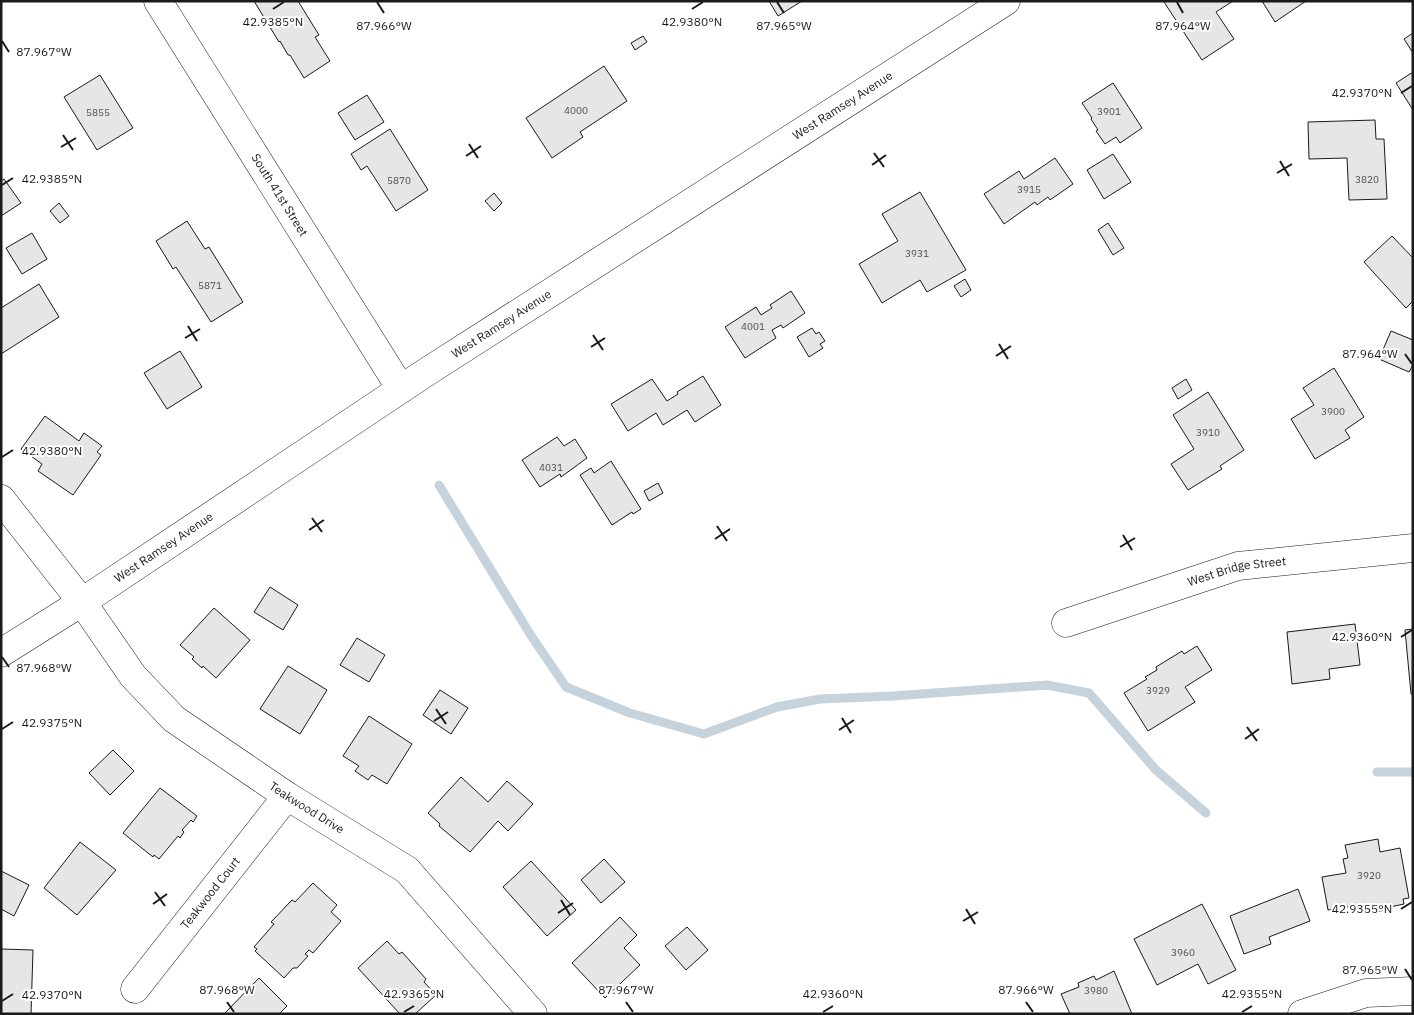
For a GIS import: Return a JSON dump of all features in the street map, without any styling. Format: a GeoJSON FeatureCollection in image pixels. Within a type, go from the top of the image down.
{"type":"FeatureCollection","features":[{"type":"Feature","properties":{"kind":"street","name":"South 41st Street"},"geometry":{"type":"LineString","coordinates":[[158,1],[401,389]]}},
{"type":"Feature","properties":{"kind":"street","name":"West Ramsey Avenue"},"geometry":{"type":"LineString","coordinates":[[1,653],[82,602],[401,389],[1006,1]]}},
{"type":"Feature","properties":{"kind":"street","name":"Teakwood Drive"},"geometry":{"type":"LineString","coordinates":[[1,499],[82,602],[133,676],[174,719],[287,796],[407,870],[533,1014]]}},
{"type":"Feature","properties":{"kind":"street","name":"West Bridge Street"},"geometry":{"type":"LineString","coordinates":[[1066,622],[1238,566],[1413,548]]}},
{"type":"Feature","properties":{"kind":"street","name":"Teakwood Court"},"geometry":{"type":"LineString","coordinates":[[135,989],[287,796]]}},
{"type":"Feature","properties":{"kind":"street"},"geometry":{"type":"LineString","coordinates":[[1302,1014],[1366,993],[1413,991]]}},
{"type":"Feature","properties":{"kind":"building"},"geometry":{"type":"Polygon","coordinates":[[[254,1],[298,1],[319,35],[315,37],[330,61],[304,78],[254,1]]]}},
{"type":"Feature","properties":{"kind":"building"},"geometry":{"type":"Polygon","coordinates":[[[769,1],[802,1],[778,16],[769,1]]]}},
{"type":"Feature","properties":{"kind":"building"},"geometry":{"type":"Polygon","coordinates":[[[1233,1],[1216,12],[1234,39],[1202,60],[1164,2],[1233,1]]]}},
{"type":"Feature","properties":{"kind":"building"},"geometry":{"type":"Polygon","coordinates":[[[1262,1],[1306,1],[1275,22],[1262,1]]]}},
{"type":"Feature","properties":{"kind":"building"},"geometry":{"type":"Polygon","coordinates":[[[1413,33],[1413,53],[1404,39],[1413,33]]]}},
{"type":"Feature","properties":{"kind":"building"},"geometry":{"type":"Polygon","coordinates":[[[643,36],[647,42],[635,50],[631,43],[643,36]]]}},
{"type":"Feature","properties":{"kind":"building"},"geometry":{"type":"Polygon","coordinates":[[[604,66],[627,101],[580,132],[583,137],[552,158],[526,118],[604,66]]]}},
{"type":"Feature","properties":{"kind":"building"},"geometry":{"type":"Polygon","coordinates":[[[1413,72],[1413,110],[1396,83],[1413,72]]]}},
{"type":"Feature","properties":{"kind":"building"},"geometry":{"type":"Polygon","coordinates":[[[100,75],[133,128],[97,150],[64,97],[100,75]]]}},
{"type":"Feature","properties":{"kind":"building"},"geometry":{"type":"Polygon","coordinates":[[[1113,83],[1142,128],[1120,143],[1116,137],[1105,144],[1082,103],[1113,83]]]}},
{"type":"Feature","properties":{"kind":"building"},"geometry":{"type":"Polygon","coordinates":[[[367,95],[384,122],[355,140],[338,113],[367,95]]]}},
{"type":"Feature","properties":{"kind":"building"},"geometry":{"type":"Polygon","coordinates":[[[1375,120],[1376,139],[1384,139],[1387,199],[1349,200],[1347,158],[1309,159],[1308,122],[1375,120]]]}},
{"type":"Feature","properties":{"kind":"building"},"geometry":{"type":"Polygon","coordinates":[[[390,129],[428,190],[396,211],[367,166],[361,170],[351,154],[390,129]]]}},
{"type":"Feature","properties":{"kind":"building"},"geometry":{"type":"Polygon","coordinates":[[[1113,154],[1131,182],[1104,199],[1087,170],[1113,154]]]}},
{"type":"Feature","properties":{"kind":"building"},"geometry":{"type":"Polygon","coordinates":[[[1055,158],[1073,184],[1050,200],[1048,197],[1037,205],[1035,202],[1004,224],[984,194],[1019,171],[1024,179],[1055,158]]]}},
{"type":"Feature","properties":{"kind":"building"},"geometry":{"type":"Polygon","coordinates":[[[4,179],[21,203],[1,216],[1,181],[4,179]]]}},
{"type":"Feature","properties":{"kind":"building"},"geometry":{"type":"Polygon","coordinates":[[[920,192],[966,270],[927,292],[920,280],[882,303],[859,264],[898,241],[882,214],[920,192]]]}},
{"type":"Feature","properties":{"kind":"building"},"geometry":{"type":"Polygon","coordinates":[[[494,193],[502,203],[494,211],[485,201],[494,193]]]}},
{"type":"Feature","properties":{"kind":"building"},"geometry":{"type":"Polygon","coordinates":[[[59,203],[69,216],[60,223],[50,211],[59,203]]]}},
{"type":"Feature","properties":{"kind":"building"},"geometry":{"type":"Polygon","coordinates":[[[187,221],[205,249],[209,247],[243,302],[211,322],[176,267],[173,269],[156,241],[187,221]]]}},
{"type":"Feature","properties":{"kind":"building"},"geometry":{"type":"Polygon","coordinates":[[[1108,223],[1124,248],[1113,255],[1098,230],[1108,223]]]}},
{"type":"Feature","properties":{"kind":"building"},"geometry":{"type":"Polygon","coordinates":[[[32,233],[47,259],[22,274],[6,248],[32,233]]]}},
{"type":"Feature","properties":{"kind":"building"},"geometry":{"type":"Polygon","coordinates":[[[1392,236],[1413,258],[1413,301],[1406,308],[1364,262],[1392,236]]]}},
{"type":"Feature","properties":{"kind":"building"},"geometry":{"type":"Polygon","coordinates":[[[965,279],[971,290],[961,297],[954,286],[965,279]]]}},
{"type":"Feature","properties":{"kind":"building"},"geometry":{"type":"Polygon","coordinates":[[[39,284],[59,317],[1,354],[1,308],[39,284]]]}},
{"type":"Feature","properties":{"kind":"building"},"geometry":{"type":"Polygon","coordinates":[[[791,291],[805,313],[783,328],[781,325],[772,330],[776,338],[745,358],[725,327],[756,307],[761,315],[772,308],[770,305],[791,291]]]}},
{"type":"Feature","properties":{"kind":"building"},"geometry":{"type":"Polygon","coordinates":[[[812,328],[816,334],[819,332],[825,341],[820,344],[823,348],[809,357],[797,337],[812,328]]]}},
{"type":"Feature","properties":{"kind":"building"},"geometry":{"type":"Polygon","coordinates":[[[1391,331],[1413,340],[1413,365],[1409,372],[1379,359],[1391,331]]]}},
{"type":"Feature","properties":{"kind":"building"},"geometry":{"type":"Polygon","coordinates":[[[180,351],[202,387],[167,409],[144,373],[180,351]]]}},
{"type":"Feature","properties":{"kind":"building"},"geometry":{"type":"Polygon","coordinates":[[[1334,368],[1364,417],[1345,430],[1350,438],[1315,459],[1291,419],[1314,405],[1303,388],[1334,368]]]}},
{"type":"Feature","properties":{"kind":"building"},"geometry":{"type":"Polygon","coordinates":[[[703,376],[721,405],[695,422],[687,410],[663,425],[656,413],[628,431],[611,404],[652,379],[667,401],[678,394],[677,392],[703,376]]]}},
{"type":"Feature","properties":{"kind":"building"},"geometry":{"type":"Polygon","coordinates":[[[1186,379],[1192,390],[1178,399],[1172,388],[1186,379]]]}},
{"type":"Feature","properties":{"kind":"building"},"geometry":{"type":"Polygon","coordinates":[[[1208,392],[1244,450],[1220,466],[1222,469],[1188,490],[1171,464],[1194,449],[1173,415],[1208,392]]]}},
{"type":"Feature","properties":{"kind":"building"},"geometry":{"type":"Polygon","coordinates":[[[45,416],[79,441],[84,433],[102,446],[97,452],[101,455],[73,495],[38,471],[42,464],[21,449],[45,416]]]}},
{"type":"Feature","properties":{"kind":"building"},"geometry":{"type":"Polygon","coordinates":[[[557,437],[564,446],[575,439],[587,458],[561,477],[560,474],[540,487],[522,460],[557,437]]]}},
{"type":"Feature","properties":{"kind":"building"},"geometry":{"type":"Polygon","coordinates":[[[611,461],[641,509],[633,514],[632,512],[612,525],[580,475],[591,468],[594,473],[611,461]]]}},
{"type":"Feature","properties":{"kind":"building"},"geometry":{"type":"Polygon","coordinates":[[[658,483],[663,493],[649,501],[644,491],[658,483]]]}},
{"type":"Feature","properties":{"kind":"building"},"geometry":{"type":"Polygon","coordinates":[[[270,587],[298,605],[283,630],[254,612],[270,587]]]}},
{"type":"Feature","properties":{"kind":"building"},"geometry":{"type":"Polygon","coordinates":[[[214,608],[250,640],[216,678],[192,659],[194,657],[180,645],[214,608]]]}},
{"type":"Feature","properties":{"kind":"building"},"geometry":{"type":"Polygon","coordinates":[[[1355,624],[1360,665],[1329,669],[1330,679],[1292,684],[1287,632],[1355,624]]]}},
{"type":"Feature","properties":{"kind":"building"},"geometry":{"type":"Polygon","coordinates":[[[1413,629],[1413,694],[1411,694],[1405,630],[1413,629]]]}},
{"type":"Feature","properties":{"kind":"building"},"geometry":{"type":"Polygon","coordinates":[[[357,638],[385,655],[369,682],[340,665],[357,638]]]}},
{"type":"Feature","properties":{"kind":"building"},"geometry":{"type":"Polygon","coordinates":[[[1197,646],[1212,670],[1185,687],[1195,702],[1148,731],[1124,693],[1147,679],[1145,677],[1157,670],[1156,667],[1182,651],[1184,654],[1197,646]]]}},
{"type":"Feature","properties":{"kind":"building"},"geometry":{"type":"Polygon","coordinates":[[[288,666],[327,690],[300,734],[260,709],[288,666]]]}},
{"type":"Feature","properties":{"kind":"building"},"geometry":{"type":"Polygon","coordinates":[[[440,690],[468,708],[451,734],[423,715],[440,690]]]}},
{"type":"Feature","properties":{"kind":"building"},"geometry":{"type":"Polygon","coordinates":[[[369,716],[412,744],[387,784],[372,775],[368,780],[355,771],[359,766],[343,756],[369,716]]]}},
{"type":"Feature","properties":{"kind":"building"},"geometry":{"type":"Polygon","coordinates":[[[113,750],[134,771],[110,795],[89,773],[113,750]]]}},
{"type":"Feature","properties":{"kind":"building"},"geometry":{"type":"Polygon","coordinates":[[[461,777],[488,802],[507,781],[533,804],[508,831],[498,821],[470,852],[439,826],[440,824],[428,813],[461,777]]]}},
{"type":"Feature","properties":{"kind":"building"},"geometry":{"type":"Polygon","coordinates":[[[160,788],[197,816],[193,822],[191,820],[182,830],[184,832],[180,838],[178,836],[159,859],[154,855],[153,857],[123,833],[160,788]]]}},
{"type":"Feature","properties":{"kind":"building"},"geometry":{"type":"Polygon","coordinates":[[[1378,839],[1380,852],[1400,848],[1409,898],[1403,899],[1404,904],[1374,912],[1373,910],[1360,912],[1360,908],[1354,909],[1353,906],[1328,910],[1322,877],[1346,873],[1343,859],[1348,858],[1345,845],[1378,839]]]}},
{"type":"Feature","properties":{"kind":"building"},"geometry":{"type":"Polygon","coordinates":[[[80,842],[116,870],[77,915],[44,888],[80,842]]]}},
{"type":"Feature","properties":{"kind":"building"},"geometry":{"type":"Polygon","coordinates":[[[604,859],[625,882],[601,903],[581,880],[604,859]]]}},
{"type":"Feature","properties":{"kind":"building"},"geometry":{"type":"Polygon","coordinates":[[[531,861],[576,910],[547,936],[503,887],[531,861]]]}},
{"type":"Feature","properties":{"kind":"building"},"geometry":{"type":"Polygon","coordinates":[[[1,871],[29,885],[14,916],[1,909],[1,871]]]}},
{"type":"Feature","properties":{"kind":"building"},"geometry":{"type":"Polygon","coordinates":[[[313,883],[337,905],[331,912],[341,921],[313,953],[309,950],[305,954],[308,956],[284,978],[255,951],[257,949],[254,947],[274,924],[271,922],[292,900],[295,902],[313,883]]]}},
{"type":"Feature","properties":{"kind":"building"},"geometry":{"type":"Polygon","coordinates":[[[1298,889],[1310,921],[1269,937],[1271,944],[1244,954],[1230,916],[1298,889]]]}},
{"type":"Feature","properties":{"kind":"building"},"geometry":{"type":"Polygon","coordinates":[[[1202,904],[1236,970],[1208,984],[1198,964],[1157,985],[1134,939],[1202,904]]]}},
{"type":"Feature","properties":{"kind":"building"},"geometry":{"type":"Polygon","coordinates":[[[620,917],[637,935],[624,948],[640,965],[605,998],[572,963],[620,917]]]}},
{"type":"Feature","properties":{"kind":"building"},"geometry":{"type":"Polygon","coordinates":[[[687,927],[708,950],[686,970],[665,946],[687,927]]]}},
{"type":"Feature","properties":{"kind":"building"},"geometry":{"type":"Polygon","coordinates":[[[387,941],[399,954],[402,952],[426,979],[424,982],[436,995],[415,1014],[400,1014],[358,968],[387,941]]]}},
{"type":"Feature","properties":{"kind":"building"},"geometry":{"type":"Polygon","coordinates":[[[1,949],[33,950],[31,1014],[1,1014],[1,949]]]}},
{"type":"Feature","properties":{"kind":"building"},"geometry":{"type":"Polygon","coordinates":[[[1114,971],[1132,1014],[1070,1014],[1061,994],[1079,987],[1078,983],[1094,976],[1096,980],[1114,971]]]}},
{"type":"Feature","properties":{"kind":"building"},"geometry":{"type":"Polygon","coordinates":[[[259,978],[287,1006],[279,1014],[224,1014],[259,978]]]}},
{"type":"Feature","properties":{"kind":"waterway"},"geometry":{"type":"LineString","coordinates":[[439,485],[530,634],[566,687],[630,713],[704,734],[777,707],[820,699],[1047,685],[1089,693],[1156,770],[1206,813]]}},
{"type":"Feature","properties":{"kind":"waterway"},"geometry":{"type":"LineString","coordinates":[[1377,772],[1413,772]]}}]}
